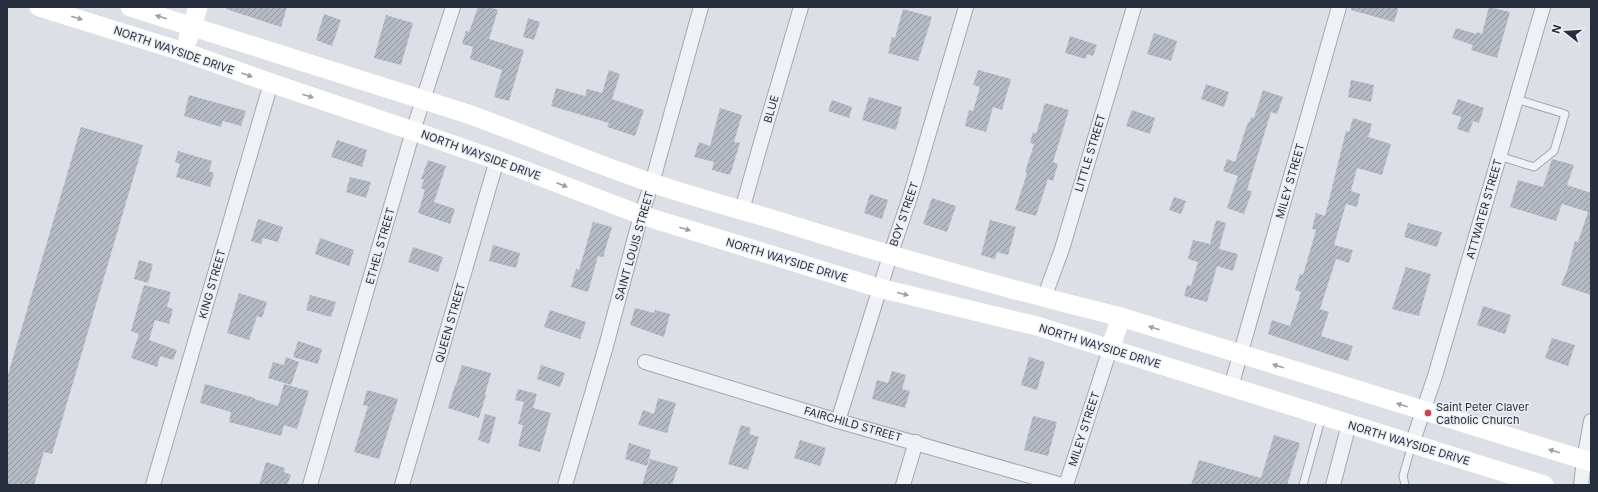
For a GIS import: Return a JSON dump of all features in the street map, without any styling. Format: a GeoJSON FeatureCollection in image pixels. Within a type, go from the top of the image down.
{"type":"FeatureCollection","features":[{"type":"Feature","properties":{"kind":"main road","name":"NORTH WAYSIDE DRIVE"},"geometry":{"type":"LineString","coordinates":[[39,7],[184,52],[497,160],[641,215],[879,288],[1037,326],[1544,485]]}},
{"type":"Feature","properties":{"kind":"main road"},"geometry":{"type":"LineString","coordinates":[[130,7],[510,129],[652,183],[890,256],[1044,298],[1121,317],[1587,461]]}},
{"type":"Feature","properties":{"kind":"main road"},"geometry":{"type":"LineString","coordinates":[[184,52],[198,7]]}},
{"type":"Feature","properties":{"kind":"main road"},"geometry":{"type":"LineString","coordinates":[[1110,349],[1121,317]]}},
{"type":"Feature","properties":{"kind":"street","name":"ETHEL STREET"},"geometry":{"type":"LineString","coordinates":[[310,485],[413,131],[453,7]]}},
{"type":"Feature","properties":{"kind":"street","name":"SAINT LOUIS STREET"},"geometry":{"type":"LineString","coordinates":[[565,485],[606,346],[641,215],[652,183],[701,7]]}},
{"type":"Feature","properties":{"kind":"street","name":"BLUE"},"geometry":{"type":"LineString","coordinates":[[742,210],[801,7]]}},
{"type":"Feature","properties":{"kind":"street","name":"BOY STREET"},"geometry":{"type":"LineString","coordinates":[[838,421],[879,288],[910,197],[966,7]]}},
{"type":"Feature","properties":{"kind":"street","name":"LITTLE STREET"},"geometry":{"type":"LineString","coordinates":[[1044,298],[1062,249],[1134,7]]}},
{"type":"Feature","properties":{"kind":"street","name":"MILEY STREET"},"geometry":{"type":"LineString","coordinates":[[1231,387],[1339,7]]}},
{"type":"Feature","properties":{"kind":"street","name":"ATTWATER STREET"},"geometry":{"type":"LineString","coordinates":[[1412,444],[1435,376],[1543,7]]}},
{"type":"Feature","properties":{"kind":"street","name":"KING STREET"},"geometry":{"type":"LineString","coordinates":[[153,485],[271,83]]}},
{"type":"Feature","properties":{"kind":"street","name":"QUEEN STREET"},"geometry":{"type":"LineString","coordinates":[[402,485],[497,160]]}},
{"type":"Feature","properties":{"kind":"street","name":"MILEY STREET"},"geometry":{"type":"LineString","coordinates":[[1066,485],[1110,349]]}},
{"type":"Feature","properties":{"kind":"street","name":"FAIRCHILD STREET"},"geometry":{"type":"LineString","coordinates":[[645,362],[838,421],[916,442],[1062,485]]}},
{"type":"Feature","properties":{"kind":"street"},"geometry":{"type":"LineString","coordinates":[[1581,485],[1587,461],[1591,420]]}},
{"type":"Feature","properties":{"kind":"street"},"geometry":{"type":"LineString","coordinates":[[1333,485],[1349,424]]}},
{"type":"Feature","properties":{"kind":"street"},"geometry":{"type":"LineString","coordinates":[[903,485],[916,442]]}},
{"type":"Feature","properties":{"kind":"lane"},"geometry":{"type":"LineString","coordinates":[[1499,156],[1534,167],[1554,151],[1565,114],[1516,99]]}},
{"type":"Feature","properties":{"kind":"lane"},"geometry":{"type":"LineString","coordinates":[[1303,485],[1322,415]]}},
{"type":"Feature","properties":{"kind":"lane"},"geometry":{"type":"LineString","coordinates":[[1405,485],[1403,476],[1412,444]]}},
{"type":"Feature","properties":{"kind":"building"},"geometry":{"type":"Polygon","coordinates":[[[226,7],[287,7],[281,27],[226,9],[226,7]]]}},
{"type":"Feature","properties":{"kind":"building"},"geometry":{"type":"Polygon","coordinates":[[[478,7],[489,7],[498,10],[489,39],[524,50],[509,101],[494,97],[502,70],[470,59],[473,47],[462,44],[466,31],[469,32],[478,7]]]}},
{"type":"Feature","properties":{"kind":"building"},"geometry":{"type":"Polygon","coordinates":[[[1351,7],[1399,7],[1394,22],[1351,10],[1351,7]]]}},
{"type":"Feature","properties":{"kind":"building"},"geometry":{"type":"Polygon","coordinates":[[[1489,7],[1510,12],[1497,58],[1471,50],[1473,45],[1452,38],[1456,28],[1476,34],[1477,32],[1482,34],[1489,7]]]}},
{"type":"Feature","properties":{"kind":"building"},"geometry":{"type":"Polygon","coordinates":[[[903,9],[932,17],[918,61],[888,53],[892,37],[895,38],[903,9]]]}},
{"type":"Feature","properties":{"kind":"building"},"geometry":{"type":"Polygon","coordinates":[[[324,14],[341,20],[332,46],[316,40],[324,14]]]}},
{"type":"Feature","properties":{"kind":"building"},"geometry":{"type":"Polygon","coordinates":[[[386,15],[413,23],[401,65],[374,58],[386,15]]]}},
{"type":"Feature","properties":{"kind":"building"},"geometry":{"type":"Polygon","coordinates":[[[528,18],[540,22],[534,40],[523,37],[528,18]]]}},
{"type":"Feature","properties":{"kind":"building"},"geometry":{"type":"Polygon","coordinates":[[[1154,33],[1177,41],[1171,61],[1147,54],[1154,33]]]}},
{"type":"Feature","properties":{"kind":"building"},"geometry":{"type":"Polygon","coordinates":[[[1070,36],[1097,45],[1093,56],[1087,54],[1086,59],[1065,53],[1070,36]]]}},
{"type":"Feature","properties":{"kind":"building"},"geometry":{"type":"Polygon","coordinates":[[[609,70],[620,74],[612,99],[644,110],[635,136],[607,127],[609,123],[551,106],[556,88],[585,96],[587,89],[602,93],[609,70]]]}},
{"type":"Feature","properties":{"kind":"building"},"geometry":{"type":"Polygon","coordinates":[[[978,70],[1011,79],[1002,110],[993,107],[986,132],[965,126],[969,110],[973,111],[980,87],[973,85],[978,70]]]}},
{"type":"Feature","properties":{"kind":"building"},"geometry":{"type":"Polygon","coordinates":[[[1351,80],[1374,85],[1371,102],[1348,97],[1351,80]]]}},
{"type":"Feature","properties":{"kind":"building"},"geometry":{"type":"Polygon","coordinates":[[[1206,84],[1229,92],[1224,107],[1201,99],[1206,84]]]}},
{"type":"Feature","properties":{"kind":"building"},"geometry":{"type":"Polygon","coordinates":[[[1263,90],[1283,97],[1277,114],[1271,112],[1247,190],[1252,191],[1244,214],[1227,208],[1238,176],[1223,171],[1227,159],[1235,162],[1248,122],[1249,123],[1251,117],[1254,118],[1263,90]]]}},
{"type":"Feature","properties":{"kind":"building"},"geometry":{"type":"Polygon","coordinates":[[[189,95],[246,111],[241,126],[223,121],[221,127],[184,116],[189,95]]]}},
{"type":"Feature","properties":{"kind":"building"},"geometry":{"type":"Polygon","coordinates":[[[869,97],[902,107],[896,130],[862,120],[869,97]]]}},
{"type":"Feature","properties":{"kind":"building"},"geometry":{"type":"Polygon","coordinates":[[[1458,99],[1484,108],[1479,123],[1473,121],[1469,133],[1457,129],[1461,117],[1452,114],[1458,99]]]}},
{"type":"Feature","properties":{"kind":"building"},"geometry":{"type":"Polygon","coordinates":[[[832,100],[852,107],[849,118],[828,111],[832,100]]]}},
{"type":"Feature","properties":{"kind":"building"},"geometry":{"type":"Polygon","coordinates":[[[1045,103],[1069,110],[1053,162],[1058,164],[1053,181],[1048,179],[1036,216],[1015,210],[1027,173],[1025,172],[1034,144],[1030,143],[1033,132],[1036,134],[1045,103]]]}},
{"type":"Feature","properties":{"kind":"building"},"geometry":{"type":"Polygon","coordinates":[[[720,108],[742,115],[734,142],[740,143],[730,175],[712,170],[714,162],[694,157],[699,142],[710,146],[720,108]]]}},
{"type":"Feature","properties":{"kind":"building"},"geometry":{"type":"Polygon","coordinates":[[[1132,110],[1155,118],[1150,134],[1126,126],[1132,110]]]}},
{"type":"Feature","properties":{"kind":"building"},"geometry":{"type":"Polygon","coordinates":[[[1353,118],[1372,124],[1368,137],[1391,144],[1382,175],[1357,168],[1351,191],[1360,194],[1357,207],[1346,204],[1334,245],[1353,250],[1349,263],[1336,259],[1320,309],[1329,312],[1321,336],[1353,346],[1348,361],[1268,334],[1272,320],[1290,326],[1301,292],[1295,290],[1300,274],[1303,275],[1316,230],[1312,229],[1316,213],[1325,216],[1346,131],[1349,132],[1353,118]]]}},
{"type":"Feature","properties":{"kind":"building"},"geometry":{"type":"Polygon","coordinates":[[[81,127],[143,145],[52,454],[44,452],[34,485],[7,485],[7,378],[81,127]]]}},
{"type":"Feature","properties":{"kind":"building"},"geometry":{"type":"Polygon","coordinates":[[[337,140],[367,150],[362,167],[331,157],[337,140]]]}},
{"type":"Feature","properties":{"kind":"building"},"geometry":{"type":"Polygon","coordinates":[[[178,151],[212,161],[209,171],[214,173],[210,187],[176,177],[180,164],[175,162],[178,151]]]}},
{"type":"Feature","properties":{"kind":"building"},"geometry":{"type":"Polygon","coordinates":[[[1552,159],[1574,165],[1567,185],[1591,193],[1591,295],[1561,285],[1568,268],[1575,241],[1578,242],[1588,212],[1562,204],[1556,221],[1510,207],[1518,180],[1543,187],[1552,159]]]}},
{"type":"Feature","properties":{"kind":"building"},"geometry":{"type":"Polygon","coordinates":[[[428,160],[446,166],[434,202],[455,209],[450,224],[418,213],[425,190],[421,188],[424,180],[421,179],[428,160]]]}},
{"type":"Feature","properties":{"kind":"building"},"geometry":{"type":"Polygon","coordinates":[[[350,177],[371,182],[366,198],[346,192],[350,177]]]}},
{"type":"Feature","properties":{"kind":"building"},"geometry":{"type":"Polygon","coordinates":[[[870,194],[888,200],[882,219],[864,213],[870,194]]]}},
{"type":"Feature","properties":{"kind":"building"},"geometry":{"type":"Polygon","coordinates":[[[1174,197],[1186,201],[1181,214],[1169,210],[1174,197]]]}},
{"type":"Feature","properties":{"kind":"building"},"geometry":{"type":"Polygon","coordinates":[[[932,198],[956,206],[947,232],[923,224],[932,198]]]}},
{"type":"Feature","properties":{"kind":"building"},"geometry":{"type":"Polygon","coordinates":[[[258,219],[283,227],[278,242],[263,238],[261,244],[251,241],[258,219]]]}},
{"type":"Feature","properties":{"kind":"building"},"geometry":{"type":"Polygon","coordinates":[[[990,220],[1016,227],[1008,255],[997,252],[995,259],[981,255],[990,220]]]}},
{"type":"Feature","properties":{"kind":"building"},"geometry":{"type":"Polygon","coordinates":[[[1216,220],[1226,223],[1219,249],[1238,254],[1233,271],[1217,266],[1207,302],[1184,296],[1187,285],[1191,286],[1198,262],[1188,259],[1193,240],[1210,244],[1216,220]]]}},
{"type":"Feature","properties":{"kind":"building"},"geometry":{"type":"Polygon","coordinates":[[[593,222],[612,227],[603,257],[598,256],[588,292],[571,287],[576,269],[579,270],[593,222]]]}},
{"type":"Feature","properties":{"kind":"building"},"geometry":{"type":"Polygon","coordinates":[[[1408,223],[1442,232],[1437,247],[1404,237],[1408,223]]]}},
{"type":"Feature","properties":{"kind":"building"},"geometry":{"type":"Polygon","coordinates":[[[320,238],[354,250],[349,266],[315,254],[320,238]]]}},
{"type":"Feature","properties":{"kind":"building"},"geometry":{"type":"Polygon","coordinates":[[[493,245],[520,253],[516,268],[489,261],[493,245]]]}},
{"type":"Feature","properties":{"kind":"building"},"geometry":{"type":"Polygon","coordinates":[[[413,247],[443,257],[438,272],[408,262],[413,247]]]}},
{"type":"Feature","properties":{"kind":"building"},"geometry":{"type":"Polygon","coordinates":[[[139,260],[153,264],[148,283],[134,279],[139,260]]]}},
{"type":"Feature","properties":{"kind":"building"},"geometry":{"type":"Polygon","coordinates":[[[1406,267],[1431,274],[1419,316],[1392,309],[1406,267]]]}},
{"type":"Feature","properties":{"kind":"building"},"geometry":{"type":"Polygon","coordinates":[[[144,285],[171,292],[167,307],[173,309],[169,324],[155,320],[149,340],[177,350],[173,360],[160,356],[157,367],[131,358],[139,334],[131,331],[144,285]]]}},
{"type":"Feature","properties":{"kind":"building"},"geometry":{"type":"Polygon","coordinates":[[[239,293],[267,302],[262,318],[257,316],[249,340],[227,333],[239,293]]]}},
{"type":"Feature","properties":{"kind":"building"},"geometry":{"type":"Polygon","coordinates":[[[310,295],[336,302],[331,317],[306,310],[310,295]]]}},
{"type":"Feature","properties":{"kind":"building"},"geometry":{"type":"Polygon","coordinates":[[[1483,306],[1511,315],[1505,334],[1477,325],[1483,306]]]}},
{"type":"Feature","properties":{"kind":"building"},"geometry":{"type":"Polygon","coordinates":[[[635,308],[654,313],[655,310],[670,314],[664,337],[630,325],[635,308]]]}},
{"type":"Feature","properties":{"kind":"building"},"geometry":{"type":"Polygon","coordinates":[[[550,310],[586,322],[580,339],[544,327],[550,310]]]}},
{"type":"Feature","properties":{"kind":"building"},"geometry":{"type":"Polygon","coordinates":[[[1552,338],[1575,345],[1568,366],[1545,358],[1552,338]]]}},
{"type":"Feature","properties":{"kind":"building"},"geometry":{"type":"Polygon","coordinates":[[[298,341],[322,349],[318,364],[293,357],[298,341]]]}},
{"type":"Feature","properties":{"kind":"building"},"geometry":{"type":"Polygon","coordinates":[[[286,357],[299,362],[291,385],[268,378],[273,362],[284,365],[286,357]]]}},
{"type":"Feature","properties":{"kind":"building"},"geometry":{"type":"Polygon","coordinates":[[[1029,357],[1045,362],[1037,390],[1021,385],[1029,357]]]}},
{"type":"Feature","properties":{"kind":"building"},"geometry":{"type":"Polygon","coordinates":[[[462,365],[491,373],[479,418],[448,408],[462,365]]]}},
{"type":"Feature","properties":{"kind":"building"},"geometry":{"type":"Polygon","coordinates":[[[541,365],[565,373],[560,387],[537,379],[541,365]]]}},
{"type":"Feature","properties":{"kind":"building"},"geometry":{"type":"Polygon","coordinates":[[[892,371],[906,375],[902,389],[910,391],[905,408],[872,399],[877,380],[888,383],[892,371]]]}},
{"type":"Feature","properties":{"kind":"building"},"geometry":{"type":"Polygon","coordinates":[[[205,384],[278,406],[284,384],[309,391],[297,429],[284,425],[281,436],[229,422],[231,412],[200,403],[205,384]]]}},
{"type":"Feature","properties":{"kind":"building"},"geometry":{"type":"Polygon","coordinates":[[[518,389],[537,394],[533,408],[551,413],[540,452],[518,446],[523,425],[518,424],[524,402],[515,400],[518,389]]]}},
{"type":"Feature","properties":{"kind":"building"},"geometry":{"type":"Polygon","coordinates":[[[367,390],[398,399],[379,459],[354,452],[368,406],[363,405],[367,390]]]}},
{"type":"Feature","properties":{"kind":"building"},"geometry":{"type":"Polygon","coordinates":[[[658,398],[676,403],[667,433],[638,425],[643,410],[654,414],[658,398]]]}},
{"type":"Feature","properties":{"kind":"building"},"geometry":{"type":"Polygon","coordinates":[[[485,414],[496,417],[489,444],[478,440],[485,414]]]}},
{"type":"Feature","properties":{"kind":"building"},"geometry":{"type":"Polygon","coordinates":[[[1033,416],[1057,422],[1048,456],[1024,450],[1033,416]]]}},
{"type":"Feature","properties":{"kind":"building"},"geometry":{"type":"Polygon","coordinates":[[[741,425],[751,428],[749,434],[759,437],[748,470],[728,464],[741,425]]]}},
{"type":"Feature","properties":{"kind":"building"},"geometry":{"type":"Polygon","coordinates":[[[1274,435],[1300,443],[1287,485],[1191,485],[1199,460],[1261,478],[1274,435]]]}},
{"type":"Feature","properties":{"kind":"building"},"geometry":{"type":"Polygon","coordinates":[[[800,440],[826,448],[820,466],[794,458],[800,440]]]}},
{"type":"Feature","properties":{"kind":"building"},"geometry":{"type":"Polygon","coordinates":[[[629,443],[651,450],[647,466],[625,459],[629,443]]]}},
{"type":"Feature","properties":{"kind":"building"},"geometry":{"type":"Polygon","coordinates":[[[650,459],[678,467],[672,485],[642,485],[650,459]]]}},
{"type":"Feature","properties":{"kind":"building"},"geometry":{"type":"Polygon","coordinates":[[[266,462],[285,468],[284,472],[291,475],[287,485],[259,485],[266,462]]]}},
{"type":"Feature","properties":{"kind":"place","name":"Saint Peter Claver Catholic Church"},"geometry":{"type":"Point","coordinates":[1428,413]}}]}
